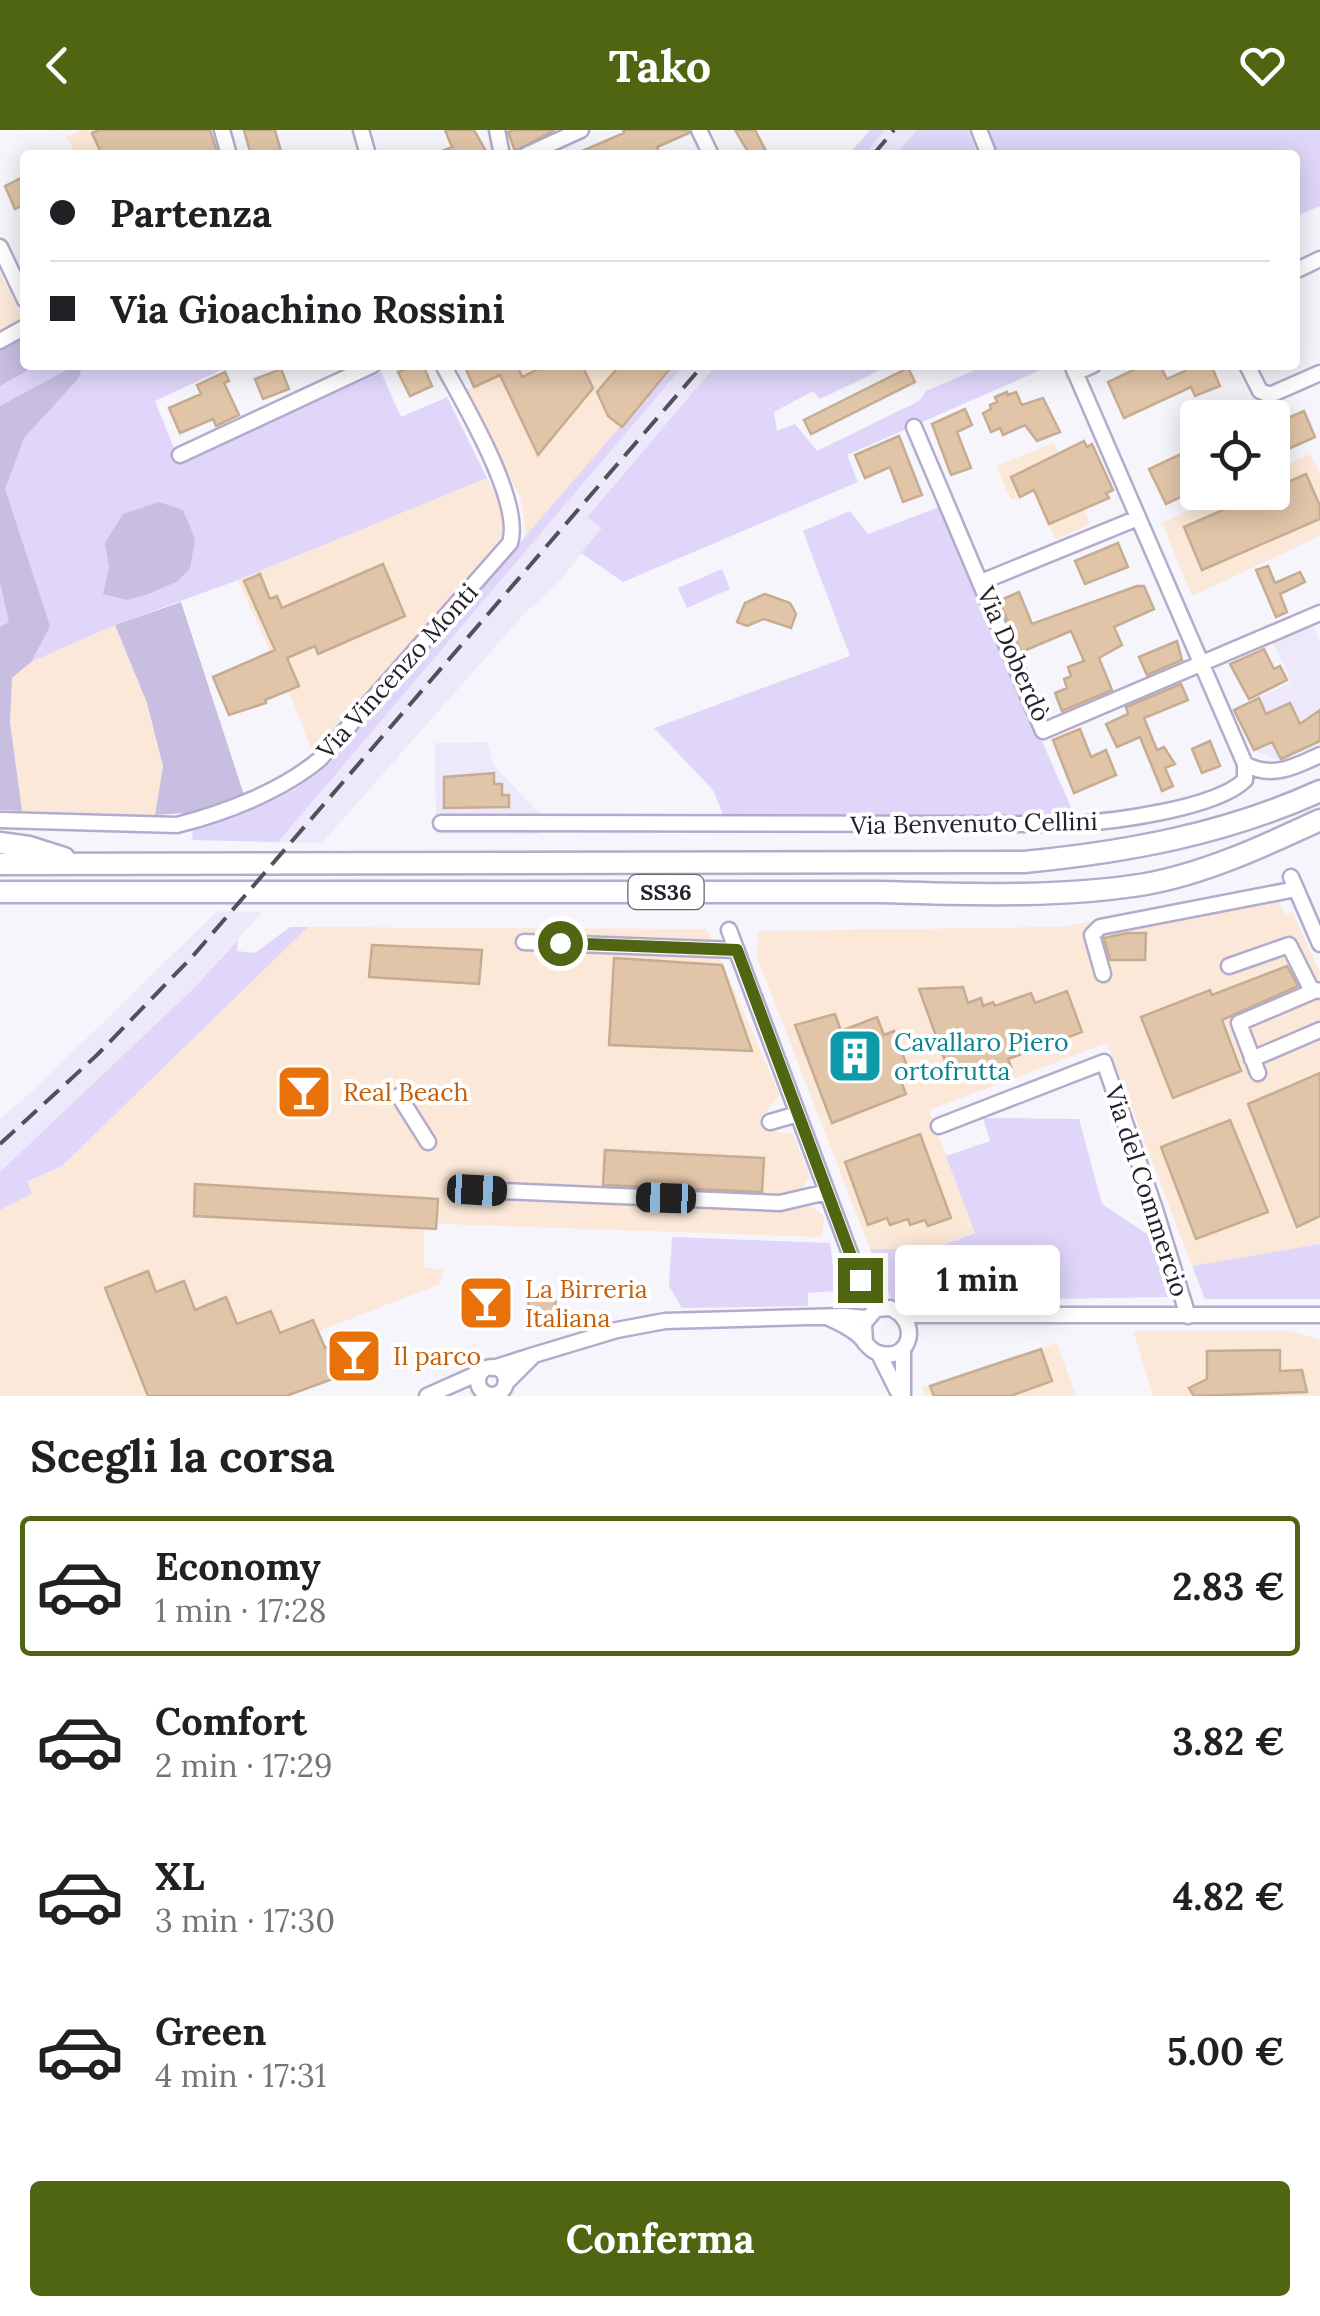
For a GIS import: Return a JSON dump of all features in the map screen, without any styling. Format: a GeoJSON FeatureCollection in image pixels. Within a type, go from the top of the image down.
{"type":"FeatureCollection","features":[{"type":"Feature","properties":{"kind":"highway","name":"SS36"},"geometry":{"type":"LineString","coordinates":[[0,864],[1024,862],[1106,854],[1163,843],[1260,816],[1320,791]]}},
{"type":"Feature","properties":{"kind":"highway","name":"SS36"},"geometry":{"type":"LineString","coordinates":[[0,892],[880,892],[1022,896],[1143,884],[1222,861],[1320,820]]}},
{"type":"Feature","properties":{"kind":"highway"},"geometry":{"type":"LineString","coordinates":[[0,843],[30,847],[80,864]]}},
{"type":"Feature","properties":{"kind":"street"},"geometry":{"type":"LineString","coordinates":[[537,150],[580,130]]}},
{"type":"Feature","properties":{"kind":"street"},"geometry":{"type":"LineString","coordinates":[[0,247],[20,289]]}},
{"type":"Feature","properties":{"kind":"street"},"geometry":{"type":"LineString","coordinates":[[180,456],[362,370]]}},
{"type":"Feature","properties":{"kind":"street","name":"Via Vincenzo Monti"},"geometry":{"type":"LineString","coordinates":[[0,820],[176,825],[204,818],[300,776],[320,759],[510,542],[514,530],[510,501],[446,370]]}},
{"type":"Feature","properties":{"kind":"street"},"geometry":{"type":"LineString","coordinates":[[1074,370],[1245,764],[1253,769],[1279,771],[1320,755]]}},
{"type":"Feature","properties":{"kind":"street"},"geometry":{"type":"LineString","coordinates":[[1250,370],[1260,391],[1270,395],[1320,373]]}},
{"type":"Feature","properties":{"kind":"street","name":"Via Doberdò"},"geometry":{"type":"LineString","coordinates":[[914,427],[1044,731],[1201,664]]}},
{"type":"Feature","properties":{"kind":"street"},"geometry":{"type":"LineString","coordinates":[[981,582],[1138,518]]}},
{"type":"Feature","properties":{"kind":"street"},"geometry":{"type":"LineString","coordinates":[[1201,664],[1320,614]]}},
{"type":"Feature","properties":{"kind":"street","name":"Via Benvenuto Cellini"},"geometry":{"type":"LineString","coordinates":[[441,823],[1108,822],[1152,814],[1234,790],[1244,780],[1245,764]]}},
{"type":"Feature","properties":{"kind":"street"},"geometry":{"type":"LineString","coordinates":[[1103,974],[1092,935],[1100,928],[1294,883],[1320,944]]}},
{"type":"Feature","properties":{"kind":"street"},"geometry":{"type":"LineString","coordinates":[[729,930],[860,1280],[865,1342]]}},
{"type":"Feature","properties":{"kind":"street"},"geometry":{"type":"LineString","coordinates":[[524,942],[737,950]]}},
{"type":"Feature","properties":{"kind":"street"},"geometry":{"type":"LineString","coordinates":[[1229,966],[1290,945],[1317,991],[1239,1023],[1256,1066],[1320,1030]]}},
{"type":"Feature","properties":{"kind":"street","name":"Via del Commercio"},"geometry":{"type":"LineString","coordinates":[[939,1126],[1104,1062],[1188,1316]]}},
{"type":"Feature","properties":{"kind":"street"},"geometry":{"type":"LineString","coordinates":[[399,1096],[428,1142]]}},
{"type":"Feature","properties":{"kind":"street"},"geometry":{"type":"LineString","coordinates":[[770,1122],[798,1114]]}},
{"type":"Feature","properties":{"kind":"street"},"geometry":{"type":"LineString","coordinates":[[477,1190],[780,1203],[827,1192]]}},
{"type":"Feature","properties":{"kind":"street"},"geometry":{"type":"LineString","coordinates":[[860,1280],[883,1308]]}},
{"type":"Feature","properties":{"kind":"street"},"geometry":{"type":"LineString","coordinates":[[427,1396],[534,1355],[617,1330],[665,1321],[866,1318],[883,1308],[904,1315],[946,1317],[1320,1316]]}},
{"type":"Feature","properties":{"kind":"street"},"geometry":{"type":"LineString","coordinates":[[904,1315],[909,1325],[904,1396]]}},
{"type":"Feature","properties":{"kind":"street"},"geometry":{"type":"LineString","coordinates":[[878,1354],[892,1354],[946,1317]]}},
{"type":"Feature","properties":{"kind":"street"},"geometry":{"type":"LineString","coordinates":[[828,1318],[858,1334],[878,1354],[904,1396]]}},
{"type":"Feature","properties":{"kind":"street"},"geometry":{"type":"LineString","coordinates":[[495,1392],[534,1355]]}},
{"type":"Feature","properties":{"kind":"street"},"geometry":{"type":"LineString","coordinates":[[487,1370],[478,1380],[495,1392]]}},
{"type":"Feature","properties":{"kind":"street"},"geometry":{"type":"LineString","coordinates":[[487,1370],[504,1375],[495,1392]]}},
{"type":"Feature","properties":{"kind":"street"},"geometry":{"type":"LineString","coordinates":[[442,1390],[495,1392]]}},
{"type":"Feature","properties":{"kind":"shaded area"},"geometry":{"type":"Polygon","coordinates":[[[81,130],[152,130],[162,150],[74,150],[67,137],[81,130]]]}},
{"type":"Feature","properties":{"kind":"shaded area"},"geometry":{"type":"Polygon","coordinates":[[[870,130],[885,130],[868,150],[852,150],[870,130]]]}},
{"type":"Feature","properties":{"kind":"shaded area"},"geometry":{"type":"Polygon","coordinates":[[[885,130],[917,130],[899,150],[868,150],[885,130]]]}},
{"type":"Feature","properties":{"kind":"shaded area"},"geometry":{"type":"Polygon","coordinates":[[[917,130],[968,130],[976,150],[899,150],[917,130]]]}},
{"type":"Feature","properties":{"kind":"shaded area"},"geometry":{"type":"Polygon","coordinates":[[[988,130],[1320,130],[1320,206],[1300,215],[1300,150],[997,150],[988,130]]]}},
{"type":"Feature","properties":{"kind":"shaded area"},"geometry":{"type":"Polygon","coordinates":[[[0,272],[20,314],[20,338],[0,350],[0,272]]]}},
{"type":"Feature","properties":{"kind":"shaded area"},"geometry":{"type":"Polygon","coordinates":[[[20,338],[20,370],[221,370],[155,401],[180,463],[381,372],[401,417],[447,397],[487,478],[31,662],[9,623],[0,627],[0,350],[20,338]]]}},
{"type":"Feature","properties":{"kind":"shaded area"},"geometry":{"type":"Polygon","coordinates":[[[20,338],[20,370],[28,370],[0,386],[0,351],[20,338]]]}},
{"type":"Feature","properties":{"kind":"shaded area"},"geometry":{"type":"Polygon","coordinates":[[[67,370],[81,370],[78,379],[24,438],[5,489],[50,626],[31,662],[12,678],[10,722],[22,811],[0,810],[0,627],[9,622],[0,582],[0,406],[67,370]]]}},
{"type":"Feature","properties":{"kind":"shaded area"},"geometry":{"type":"Polygon","coordinates":[[[512,370],[669,370],[526,538],[521,499],[467,390],[512,370]]]}},
{"type":"Feature","properties":{"kind":"shaded area"},"geometry":{"type":"Polygon","coordinates":[[[669,370],[680,370],[278,842],[192,840],[193,829],[266,804],[330,763],[669,370]]]}},
{"type":"Feature","properties":{"kind":"shaded area"},"geometry":{"type":"Polygon","coordinates":[[[680,370],[712,370],[587,516],[602,528],[560,581],[525,613],[322,843],[278,842],[680,370]]]}},
{"type":"Feature","properties":{"kind":"shaded area"},"geometry":{"type":"Polygon","coordinates":[[[712,370],[881,370],[820,399],[813,391],[774,412],[777,431],[795,424],[817,451],[919,401],[926,391],[975,370],[1041,370],[847,455],[858,482],[623,582],[581,553],[602,528],[587,517],[712,370]]]}},
{"type":"Feature","properties":{"kind":"shaded area"},"geometry":{"type":"Polygon","coordinates":[[[1054,443],[1090,524],[1056,540],[1034,491],[1011,500],[996,466],[1054,443]]]}},
{"type":"Feature","properties":{"kind":"shaded area"},"geometry":{"type":"Polygon","coordinates":[[[1310,454],[1320,474],[1320,536],[1192,596],[1162,523],[1191,510],[1290,510],[1290,464],[1310,454]]]}},
{"type":"Feature","properties":{"kind":"shaded area"},"geometry":{"type":"Polygon","coordinates":[[[487,478],[501,506],[505,533],[314,757],[238,580],[487,478]]]}},
{"type":"Feature","properties":{"kind":"shaded area"},"geometry":{"type":"Polygon","coordinates":[[[159,502],[183,510],[195,539],[190,569],[176,582],[148,594],[127,600],[103,594],[109,568],[105,543],[123,514],[159,502]]]}},
{"type":"Feature","properties":{"kind":"shaded area"},"geometry":{"type":"Polygon","coordinates":[[[939,507],[1074,814],[723,815],[713,790],[654,728],[850,656],[803,531],[850,511],[868,534],[939,507]]]}},
{"type":"Feature","properties":{"kind":"shaded area"},"geometry":{"type":"Polygon","coordinates":[[[722,569],[730,589],[687,608],[678,588],[722,569]]]}},
{"type":"Feature","properties":{"kind":"shaded area"},"geometry":{"type":"Polygon","coordinates":[[[181,602],[244,795],[199,812],[155,815],[163,766],[147,703],[115,625],[181,602]]]}},
{"type":"Feature","properties":{"kind":"shaded area"},"geometry":{"type":"Polygon","coordinates":[[[115,625],[147,703],[163,767],[155,815],[22,811],[10,722],[12,678],[31,662],[115,625]]]}},
{"type":"Feature","properties":{"kind":"shaded area"},"geometry":{"type":"Polygon","coordinates":[[[1313,625],[1320,643],[1320,741],[1281,762],[1254,750],[1234,710],[1291,682],[1273,642],[1313,625]]]}},
{"type":"Feature","properties":{"kind":"shaded area"},"geometry":{"type":"Polygon","coordinates":[[[487,742],[494,766],[541,815],[541,834],[436,834],[435,743],[487,742]]]}},
{"type":"Feature","properties":{"kind":"shaded area"},"geometry":{"type":"Polygon","coordinates":[[[1278,899],[1285,915],[1292,911],[1320,973],[1320,1244],[1192,1266],[1107,1043],[929,1110],[975,1232],[930,1249],[870,1249],[757,957],[758,931],[1061,927],[1178,907],[1278,899]]]}},
{"type":"Feature","properties":{"kind":"shaded area"},"geometry":{"type":"Polygon","coordinates":[[[217,911],[262,912],[194,988],[0,1172],[0,1119],[217,911]]]}},
{"type":"Feature","properties":{"kind":"shaded area"},"geometry":{"type":"Polygon","coordinates":[[[290,927],[308,927],[62,1166],[27,1182],[32,1194],[0,1210],[0,1172],[194,988],[238,940],[237,951],[255,953],[290,927]]]}},
{"type":"Feature","properties":{"kind":"shaded area"},"geometry":{"type":"Polygon","coordinates":[[[308,927],[707,929],[780,1095],[766,1112],[774,1131],[793,1134],[810,1177],[803,1187],[810,1206],[824,1216],[822,1237],[265,1218],[424,1228],[424,1267],[443,1270],[440,1284],[319,1331],[335,1373],[280,1396],[0,1396],[0,1210],[32,1194],[27,1183],[62,1166],[308,927]]]}},
{"type":"Feature","properties":{"kind":"shaded area"},"geometry":{"type":"Polygon","coordinates":[[[983,1118],[1079,1119],[1102,1204],[1150,1236],[1168,1297],[892,1302],[870,1249],[930,1249],[975,1233],[946,1156],[990,1141],[983,1118]]]}},
{"type":"Feature","properties":{"kind":"shaded area"},"geometry":{"type":"Polygon","coordinates":[[[672,1237],[830,1243],[836,1291],[808,1293],[808,1306],[682,1308],[669,1286],[672,1237]]]}},
{"type":"Feature","properties":{"kind":"shaded area"},"geometry":{"type":"Polygon","coordinates":[[[1320,1244],[1320,1299],[1205,1299],[1192,1266],[1320,1244]]]}},
{"type":"Feature","properties":{"kind":"shaded area"},"geometry":{"type":"Polygon","coordinates":[[[1133,1331],[1291,1331],[1320,1340],[1320,1396],[1153,1396],[1133,1331]]]}},
{"type":"Feature","properties":{"kind":"shaded area"},"geometry":{"type":"Polygon","coordinates":[[[1057,1343],[1076,1396],[925,1396],[922,1387],[1057,1343]]]}},
{"type":"Feature","properties":{"kind":"building"},"geometry":{"type":"Polygon","coordinates":[[[210,130],[216,150],[100,150],[92,133],[210,130]]]}},
{"type":"Feature","properties":{"kind":"building"},"geometry":{"type":"Polygon","coordinates":[[[244,130],[275,130],[281,150],[250,150],[244,130]]]}},
{"type":"Feature","properties":{"kind":"building"},"geometry":{"type":"Polygon","coordinates":[[[445,130],[474,130],[485,150],[445,150],[452,147],[445,130]]]}},
{"type":"Feature","properties":{"kind":"building"},"geometry":{"type":"Polygon","coordinates":[[[514,130],[555,130],[517,150],[508,132],[514,130]]]}},
{"type":"Feature","properties":{"kind":"building"},"geometry":{"type":"Polygon","coordinates":[[[623,130],[689,133],[657,147],[658,150],[585,150],[624,133],[623,130]]]}},
{"type":"Feature","properties":{"kind":"building"},"geometry":{"type":"Polygon","coordinates":[[[735,130],[755,130],[765,150],[747,150],[735,130]]]}},
{"type":"Feature","properties":{"kind":"building"},"geometry":{"type":"Polygon","coordinates":[[[20,178],[20,206],[15,209],[5,186],[20,178]]]}},
{"type":"Feature","properties":{"kind":"building"},"geometry":{"type":"Polygon","coordinates":[[[281,370],[289,389],[263,399],[255,379],[281,370]]]}},
{"type":"Feature","properties":{"kind":"building"},"geometry":{"type":"Polygon","coordinates":[[[425,370],[432,386],[410,396],[398,372],[425,370]]]}},
{"type":"Feature","properties":{"kind":"building"},"geometry":{"type":"Polygon","coordinates":[[[466,370],[519,370],[522,377],[536,370],[584,370],[593,388],[538,455],[500,375],[474,387],[466,370]]]}},
{"type":"Feature","properties":{"kind":"building"},"geometry":{"type":"Polygon","coordinates":[[[616,370],[669,370],[622,427],[608,416],[597,392],[616,370]]]}},
{"type":"Feature","properties":{"kind":"building"},"geometry":{"type":"Polygon","coordinates":[[[904,370],[909,370],[915,382],[811,434],[804,420],[904,370]]]}},
{"type":"Feature","properties":{"kind":"building"},"geometry":{"type":"Polygon","coordinates":[[[1133,370],[1162,370],[1167,379],[1184,370],[1213,370],[1220,386],[1195,396],[1191,387],[1124,418],[1108,382],[1133,370]]]}},
{"type":"Feature","properties":{"kind":"building"},"geometry":{"type":"Polygon","coordinates":[[[225,372],[229,381],[224,383],[239,415],[216,426],[213,419],[180,433],[169,408],[201,394],[197,385],[225,372]]]}},
{"type":"Feature","properties":{"kind":"building"},"geometry":{"type":"Polygon","coordinates":[[[1016,392],[1022,405],[1043,398],[1060,432],[1037,441],[1025,425],[1003,435],[1000,428],[991,432],[983,413],[997,402],[995,397],[1016,392]]]}},
{"type":"Feature","properties":{"kind":"building"},"geometry":{"type":"Polygon","coordinates":[[[965,409],[972,425],[957,432],[971,468],[951,475],[932,424],[965,409]]]}},
{"type":"Feature","properties":{"kind":"building"},"geometry":{"type":"Polygon","coordinates":[[[1304,411],[1315,437],[1290,448],[1290,417],[1304,411]]]}},
{"type":"Feature","properties":{"kind":"building"},"geometry":{"type":"Polygon","coordinates":[[[899,436],[922,495],[903,502],[890,467],[865,478],[855,455],[899,436]]]}},
{"type":"Feature","properties":{"kind":"building"},"geometry":{"type":"Polygon","coordinates":[[[1084,441],[1087,447],[1092,444],[1113,490],[1106,493],[1109,498],[1049,524],[1034,490],[1020,497],[1011,477],[1084,441]]]}},
{"type":"Feature","properties":{"kind":"building"},"geometry":{"type":"Polygon","coordinates":[[[1180,454],[1180,497],[1166,504],[1149,469],[1180,454]]]}},
{"type":"Feature","properties":{"kind":"building"},"geometry":{"type":"Polygon","coordinates":[[[1306,474],[1320,506],[1320,519],[1202,570],[1184,527],[1223,510],[1290,510],[1290,481],[1306,474]]]}},
{"type":"Feature","properties":{"kind":"building"},"geometry":{"type":"Polygon","coordinates":[[[1118,543],[1128,567],[1085,584],[1075,561],[1118,543]]]}},
{"type":"Feature","properties":{"kind":"building"},"geometry":{"type":"Polygon","coordinates":[[[383,564],[405,616],[318,654],[315,646],[287,658],[299,686],[265,700],[266,703],[229,715],[213,677],[275,650],[244,581],[260,574],[270,599],[277,596],[282,608],[383,564]]]}},
{"type":"Feature","properties":{"kind":"building"},"geometry":{"type":"Polygon","coordinates":[[[1268,566],[1275,583],[1300,572],[1305,582],[1280,594],[1287,612],[1276,617],[1256,570],[1268,566]]]}},
{"type":"Feature","properties":{"kind":"building"},"geometry":{"type":"Polygon","coordinates":[[[1144,586],[1154,609],[1114,627],[1122,645],[1099,658],[1112,690],[1062,711],[1055,693],[1067,688],[1064,679],[1071,676],[1068,667],[1084,661],[1071,631],[1021,652],[999,601],[1019,592],[1032,624],[1144,586]]]}},
{"type":"Feature","properties":{"kind":"building"},"geometry":{"type":"Polygon","coordinates":[[[765,594],[790,603],[796,614],[791,628],[764,619],[747,626],[737,622],[745,603],[765,594]]]}},
{"type":"Feature","properties":{"kind":"building"},"geometry":{"type":"Polygon","coordinates":[[[1177,641],[1182,660],[1147,675],[1139,657],[1177,641]]]}},
{"type":"Feature","properties":{"kind":"building"},"geometry":{"type":"Polygon","coordinates":[[[1264,649],[1274,669],[1280,666],[1287,680],[1249,699],[1230,664],[1264,649]]]}},
{"type":"Feature","properties":{"kind":"building"},"geometry":{"type":"Polygon","coordinates":[[[1181,684],[1188,700],[1144,718],[1157,750],[1164,747],[1175,764],[1165,768],[1173,786],[1162,791],[1140,737],[1117,747],[1106,724],[1128,714],[1126,707],[1181,684]]]}},
{"type":"Feature","properties":{"kind":"building"},"geometry":{"type":"Polygon","coordinates":[[[1259,698],[1266,714],[1290,703],[1300,724],[1320,710],[1320,741],[1281,759],[1272,742],[1254,750],[1234,710],[1259,698]]]}},
{"type":"Feature","properties":{"kind":"building"},"geometry":{"type":"Polygon","coordinates":[[[1080,729],[1091,757],[1106,750],[1116,775],[1074,793],[1053,740],[1080,729]]]}},
{"type":"Feature","properties":{"kind":"building"},"geometry":{"type":"Polygon","coordinates":[[[1210,741],[1220,766],[1202,773],[1192,749],[1210,741]]]}},
{"type":"Feature","properties":{"kind":"building"},"geometry":{"type":"Polygon","coordinates":[[[494,773],[494,784],[502,784],[502,795],[509,795],[509,807],[444,808],[444,777],[494,773]]]}},
{"type":"Feature","properties":{"kind":"building"},"geometry":{"type":"Polygon","coordinates":[[[1146,933],[1145,960],[1110,960],[1104,938],[1146,933]]]}},
{"type":"Feature","properties":{"kind":"building"},"geometry":{"type":"Polygon","coordinates":[[[372,945],[482,950],[479,984],[369,977],[372,945]]]}},
{"type":"Feature","properties":{"kind":"building"},"geometry":{"type":"Polygon","coordinates":[[[614,958],[722,965],[752,1051],[609,1045],[614,958]]]}},
{"type":"Feature","properties":{"kind":"building"},"geometry":{"type":"Polygon","coordinates":[[[1287,966],[1298,986],[1222,1020],[1241,1071],[1173,1098],[1141,1017],[1287,966]]]}},
{"type":"Feature","properties":{"kind":"building"},"geometry":{"type":"Polygon","coordinates":[[[963,987],[968,1003],[981,998],[983,1006],[993,1002],[995,1006],[1031,993],[1035,1003],[1067,991],[1082,1032],[1008,1059],[1011,1067],[968,1082],[959,1068],[949,1072],[919,989],[963,987]]]}},
{"type":"Feature","properties":{"kind":"building","name":"Cavallaro Piero ortofrutta"},"geometry":{"type":"Polygon","coordinates":[[[835,1014],[841,1031],[877,1017],[884,1035],[894,1031],[911,1077],[901,1081],[906,1094],[832,1123],[795,1025],[835,1014]]]}},
{"type":"Feature","properties":{"kind":"building"},"geometry":{"type":"Polygon","coordinates":[[[1320,1073],[1320,1216],[1297,1227],[1248,1104],[1320,1073]]]}},
{"type":"Feature","properties":{"kind":"building"},"geometry":{"type":"Polygon","coordinates":[[[1230,1120],[1268,1212],[1196,1239],[1161,1147],[1230,1120]]]}},
{"type":"Feature","properties":{"kind":"building"},"geometry":{"type":"Polygon","coordinates":[[[920,1134],[951,1218],[928,1226],[925,1220],[910,1225],[908,1219],[890,1225],[887,1218],[868,1225],[845,1162],[920,1134]]]}},
{"type":"Feature","properties":{"kind":"building"},"geometry":{"type":"Polygon","coordinates":[[[605,1150],[764,1158],[762,1192],[603,1185],[605,1150]]]}},
{"type":"Feature","properties":{"kind":"building"},"geometry":{"type":"Polygon","coordinates":[[[195,1184],[438,1199],[436,1229],[194,1216],[195,1184]]]}},
{"type":"Feature","properties":{"kind":"building"},"geometry":{"type":"Polygon","coordinates":[[[148,1271],[156,1292],[184,1281],[195,1310],[226,1297],[237,1324],[271,1311],[280,1333],[313,1320],[325,1348],[350,1338],[360,1369],[286,1396],[148,1396],[105,1288],[148,1271]]]}},
{"type":"Feature","properties":{"kind":"building","name":"La Birreria Italiana"},"geometry":{"type":"Polygon","coordinates":[[[464,1281],[503,1283],[500,1315],[477,1316],[464,1281]]]}},
{"type":"Feature","properties":{"kind":"building"},"geometry":{"type":"Polygon","coordinates":[[[550,1291],[550,1296],[555,1296],[556,1314],[529,1312],[528,1292],[550,1291]]]}},
{"type":"Feature","properties":{"kind":"building"},"geometry":{"type":"Polygon","coordinates":[[[1041,1349],[1052,1381],[1010,1396],[934,1396],[930,1386],[1041,1349]]]}},
{"type":"Feature","properties":{"kind":"building"},"geometry":{"type":"Polygon","coordinates":[[[1280,1350],[1280,1371],[1302,1370],[1307,1392],[1194,1396],[1189,1388],[1207,1379],[1207,1351],[1280,1350]]]}},
{"type":"Feature","properties":{"kind":"railway"},"geometry":{"type":"LineString","coordinates":[[877,150],[894,130]]}},
{"type":"Feature","properties":{"kind":"railway"},"geometry":{"type":"LineString","coordinates":[[0,1144],[97,1055],[192,957],[699,370]]}},
{"type":"Feature","properties":{"kind":"place","name":"Cavallaro Piero ortofrutta"},"geometry":{"type":"Point","coordinates":[855,1056]}},
{"type":"Feature","properties":{"kind":"place","name":"Real Beach"},"geometry":{"type":"Point","coordinates":[304,1092]}},
{"type":"Feature","properties":{"kind":"place","name":"La Birreria Italiana"},"geometry":{"type":"Point","coordinates":[486,1303]}},
{"type":"Feature","properties":{"kind":"place","name":"Il parco"},"geometry":{"type":"Point","coordinates":[354,1356]}},
{"type":"Feature","properties":{"kind":"route"},"geometry":{"type":"LineString","coordinates":[[560,943],[737,950],[860,1280]]}}]}
